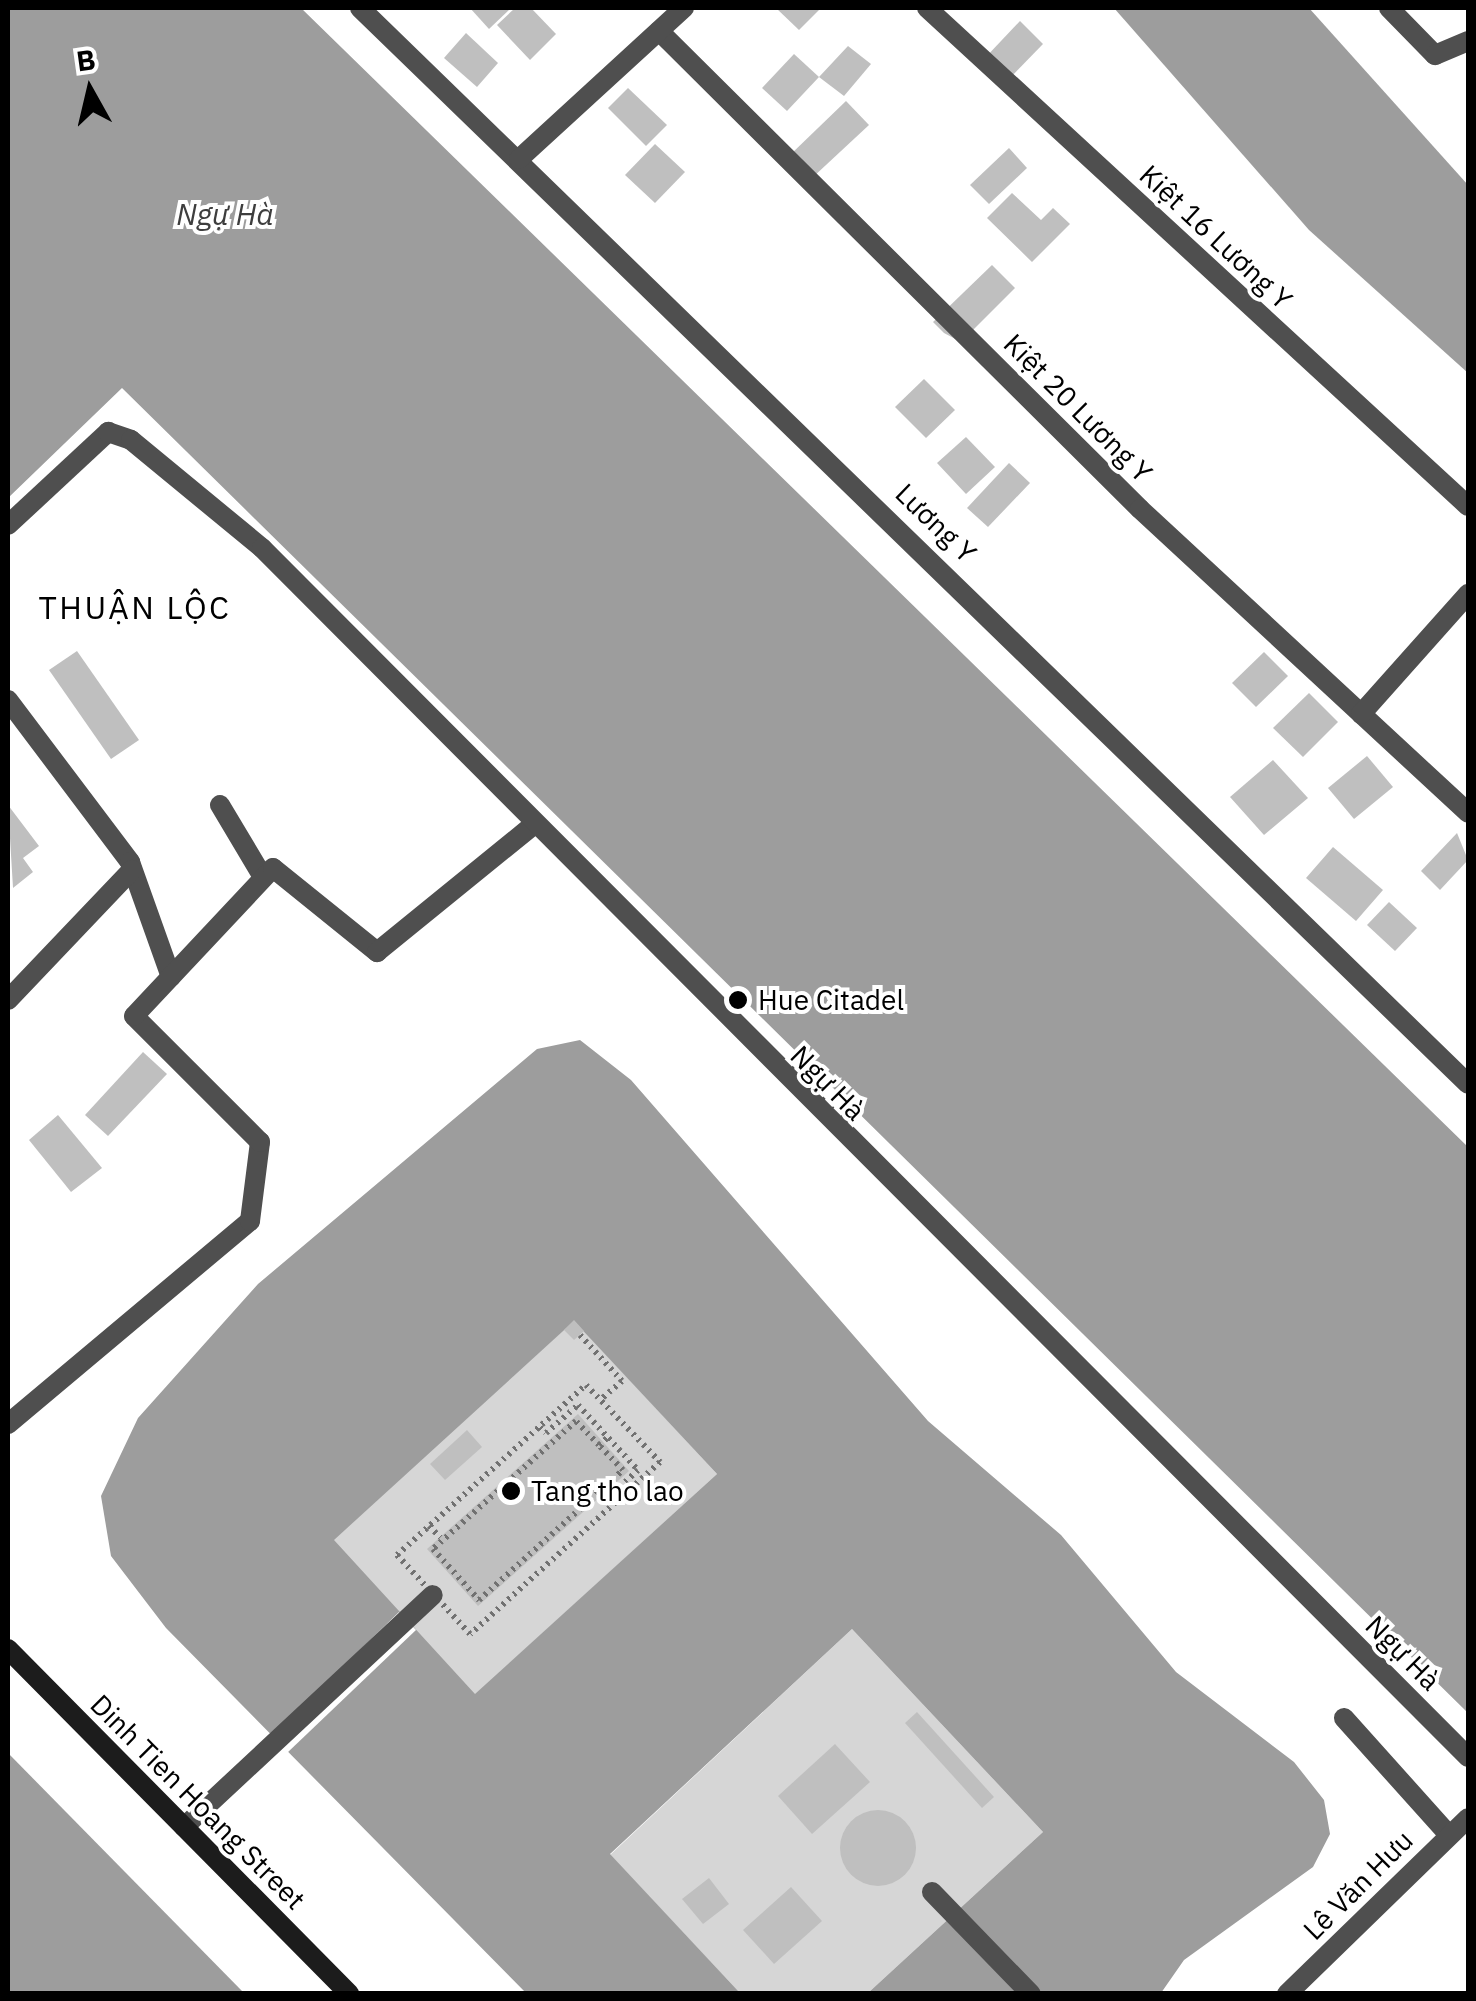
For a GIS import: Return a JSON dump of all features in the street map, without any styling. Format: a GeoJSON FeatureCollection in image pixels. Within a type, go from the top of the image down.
{"type":"FeatureCollection","features":[{"type":"Feature","properties":{"kind":"main road","name":"Dinh Tien Hoang Street"},"geometry":{"type":"LineString","coordinates":[[8,1650],[349,1994]]}},
{"type":"Feature","properties":{"kind":"street","name":"Lương Y"},"geometry":{"type":"LineString","coordinates":[[360,8],[1468,1084]]}},
{"type":"Feature","properties":{"kind":"street"},"geometry":{"type":"LineString","coordinates":[[519,159],[684,8]]}},
{"type":"Feature","properties":{"kind":"street","name":"Kiệt 16 Lương Y"},"geometry":{"type":"LineString","coordinates":[[927,8],[1468,506]]}},
{"type":"Feature","properties":{"kind":"street"},"geometry":{"type":"LineString","coordinates":[[1389,8],[1432,54],[1468,41]]}},
{"type":"Feature","properties":{"kind":"street","name":"Kiệt 20 Lương Y"},"geometry":{"type":"LineString","coordinates":[[659,31],[1361,714],[1468,813]]}},
{"type":"Feature","properties":{"kind":"street","name":"Ngự Hà"},"geometry":{"type":"LineString","coordinates":[[8,525],[89,442],[108,432],[130,440],[262,548],[531,827],[1468,1758]]}},
{"type":"Feature","properties":{"kind":"street"},"geometry":{"type":"LineString","coordinates":[[1361,714],[1468,594]]}},
{"type":"Feature","properties":{"kind":"street"},"geometry":{"type":"LineString","coordinates":[[8,700],[132,870],[171,976]]}},
{"type":"Feature","properties":{"kind":"street"},"geometry":{"type":"LineString","coordinates":[[220,805],[263,878]]}},
{"type":"Feature","properties":{"kind":"street"},"geometry":{"type":"LineString","coordinates":[[8,1424],[250,1221],[260,1142],[134,1016],[273,868],[377,952],[531,827]]}},
{"type":"Feature","properties":{"kind":"street"},"geometry":{"type":"LineString","coordinates":[[8,1000],[132,870]]}},
{"type":"Feature","properties":{"kind":"street"},"geometry":{"type":"LineString","coordinates":[[184,1827],[433,1595]]}},
{"type":"Feature","properties":{"kind":"street"},"geometry":{"type":"LineString","coordinates":[[1344,1718],[1448,1834]]}},
{"type":"Feature","properties":{"kind":"street","name":"Lê Văn Hưu"},"geometry":{"type":"LineString","coordinates":[[1288,1994],[1468,1818]]}},
{"type":"Feature","properties":{"kind":"street"},"geometry":{"type":"LineString","coordinates":[[932,1892],[1031,1994]]}},
{"type":"Feature","properties":{"kind":"path"},"geometry":{"type":"LineString","coordinates":[[580,1335],[622,1381],[600,1400]]}},
{"type":"Feature","properties":{"kind":"path"},"geometry":{"type":"LineString","coordinates":[[586,1386],[600,1400],[660,1462],[470,1634],[397,1555],[586,1386]]}},
{"type":"Feature","properties":{"kind":"path"},"geometry":{"type":"LineString","coordinates":[[540,1427],[546,1432],[578,1406],[638,1470],[610,1496],[615,1502]]}},
{"type":"Feature","properties":{"kind":"path"},"geometry":{"type":"LineString","coordinates":[[576,1421],[599,1446],[624,1470],[479,1600],[433,1549],[576,1421]]}},
{"type":"Feature","properties":{"kind":"path"},"geometry":{"type":"LineString","coordinates":[[599,1446],[607,1438]]}},
{"type":"Feature","properties":{"kind":"path"},"geometry":{"type":"LineString","coordinates":[[429,1526],[440,1537]]}},
{"type":"Feature","properties":{"kind":"path"},"geometry":{"type":"LineString","coordinates":[[492,1594],[501,1606]]}},
{"type":"Feature","properties":{"kind":"shaded area"},"geometry":{"type":"Polygon","coordinates":[[[574,1320],[717,1474],[475,1695],[333,1540],[574,1320]]]}},
{"type":"Feature","properties":{"kind":"shaded area"},"geometry":{"type":"Polygon","coordinates":[[[852,1629],[1043,1832],[868,1993],[740,1993],[610,1855],[852,1629]]]}},
{"type":"Feature","properties":{"kind":"water","name":"Ngự Hà"},"geometry":{"type":"Polygon","coordinates":[[[8,8],[301,8],[1468,1147],[1468,1713],[122,388],[8,498],[8,8]]]}},
{"type":"Feature","properties":{"kind":"water"},"geometry":{"type":"Polygon","coordinates":[[[1114,8],[1309,8],[1468,185],[1468,373],[1309,230],[1114,8]]]}},
{"type":"Feature","properties":{"kind":"water"},"geometry":{"type":"Polygon","coordinates":[[[580,1040],[631,1080],[928,1421],[1061,1535],[1176,1672],[1294,1762],[1324,1800],[1330,1834],[1313,1867],[1184,1960],[1161,1993],[868,1993],[1043,1832],[852,1629],[610,1854],[740,1993],[526,1993],[166,1628],[111,1556],[101,1496],[138,1418],[258,1284],[537,1049],[580,1040]],[[574,1321],[334,1540],[475,1694],[717,1474],[574,1321]]]}},
{"type":"Feature","properties":{"kind":"water"},"geometry":{"type":"Polygon","coordinates":[[[8,1753],[244,1993],[8,1993],[8,1753]]]}},
{"type":"Feature","properties":{"kind":"pier"},"geometry":{"type":"Polygon","coordinates":[[[399,1612],[416,1630],[287,1753],[270,1737],[399,1612]]]}},
{"type":"Feature","properties":{"kind":"building"},"geometry":{"type":"Polygon","coordinates":[[[470,8],[511,8],[489,29],[470,8]]]}},
{"type":"Feature","properties":{"kind":"building"},"geometry":{"type":"Polygon","coordinates":[[[515,8],[531,8],[556,34],[530,60],[497,25],[515,8]]]}},
{"type":"Feature","properties":{"kind":"building"},"geometry":{"type":"Polygon","coordinates":[[[776,8],[821,8],[799,30],[776,8]]]}},
{"type":"Feature","properties":{"kind":"building"},"geometry":{"type":"Polygon","coordinates":[[[1020,21],[1043,44],[1007,81],[984,59],[1020,21]]]}},
{"type":"Feature","properties":{"kind":"building"},"geometry":{"type":"Polygon","coordinates":[[[466,33],[498,63],[477,87],[444,58],[466,33]]]}},
{"type":"Feature","properties":{"kind":"building"},"geometry":{"type":"Polygon","coordinates":[[[848,46],[871,64],[844,96],[819,77],[848,46]]]}},
{"type":"Feature","properties":{"kind":"building"},"geometry":{"type":"Polygon","coordinates":[[[794,54],[819,77],[787,111],[762,88],[794,54]]]}},
{"type":"Feature","properties":{"kind":"building"},"geometry":{"type":"Polygon","coordinates":[[[628,88],[667,125],[646,146],[608,108],[628,88]]]}},
{"type":"Feature","properties":{"kind":"building"},"geometry":{"type":"Polygon","coordinates":[[[846,101],[869,125],[812,178],[790,155],[846,101]]]}},
{"type":"Feature","properties":{"kind":"building"},"geometry":{"type":"Polygon","coordinates":[[[655,144],[685,172],[655,203],[625,175],[655,144]]]}},
{"type":"Feature","properties":{"kind":"building"},"geometry":{"type":"Polygon","coordinates":[[[1009,148],[1027,168],[989,204],[970,185],[1009,148]]]}},
{"type":"Feature","properties":{"kind":"building"},"geometry":{"type":"Polygon","coordinates":[[[1012,193],[1041,220],[1053,208],[1070,224],[1032,262],[987,218],[1012,193]]]}},
{"type":"Feature","properties":{"kind":"building"},"geometry":{"type":"Polygon","coordinates":[[[992,265],[1015,288],[961,342],[944,333],[933,322],[992,265]]]}},
{"type":"Feature","properties":{"kind":"building"},"geometry":{"type":"Polygon","coordinates":[[[924,379],[955,410],[926,438],[895,407],[924,379]]]}},
{"type":"Feature","properties":{"kind":"building"},"geometry":{"type":"Polygon","coordinates":[[[966,437],[995,467],[966,494],[937,463],[966,437]]]}},
{"type":"Feature","properties":{"kind":"building"},"geometry":{"type":"Polygon","coordinates":[[[1009,463],[1030,483],[988,527],[967,508],[1009,463]]]}},
{"type":"Feature","properties":{"kind":"building"},"geometry":{"type":"Polygon","coordinates":[[[77,651],[139,740],[111,759],[49,670],[77,651]]]}},
{"type":"Feature","properties":{"kind":"building"},"geometry":{"type":"Polygon","coordinates":[[[1264,652],[1288,676],[1256,707],[1232,683],[1264,652]]]}},
{"type":"Feature","properties":{"kind":"building"},"geometry":{"type":"Polygon","coordinates":[[[1309,693],[1338,722],[1303,757],[1273,728],[1309,693]]]}},
{"type":"Feature","properties":{"kind":"building"},"geometry":{"type":"Polygon","coordinates":[[[1367,756],[1393,787],[1354,819],[1328,788],[1367,756]]]}},
{"type":"Feature","properties":{"kind":"building"},"geometry":{"type":"Polygon","coordinates":[[[1273,760],[1308,798],[1264,835],[1230,797],[1273,760]]]}},
{"type":"Feature","properties":{"kind":"building"},"geometry":{"type":"Polygon","coordinates":[[[8,805],[39,846],[23,858],[33,872],[13,888],[8,805]]]}},
{"type":"Feature","properties":{"kind":"building"},"geometry":{"type":"Polygon","coordinates":[[[1457,833],[1468,860],[1440,890],[1421,871],[1457,833]]]}},
{"type":"Feature","properties":{"kind":"building"},"geometry":{"type":"Polygon","coordinates":[[[1333,847],[1383,890],[1356,921],[1306,878],[1333,847]]]}},
{"type":"Feature","properties":{"kind":"building"},"geometry":{"type":"Polygon","coordinates":[[[1389,902],[1417,928],[1395,951],[1367,925],[1389,902]]]}},
{"type":"Feature","properties":{"kind":"building"},"geometry":{"type":"Polygon","coordinates":[[[143,1052],[167,1074],[108,1136],[85,1115],[143,1052]]]}},
{"type":"Feature","properties":{"kind":"building"},"geometry":{"type":"Polygon","coordinates":[[[58,1115],[102,1168],[71,1192],[29,1140],[58,1115]]]}},
{"type":"Feature","properties":{"kind":"building"},"geometry":{"type":"Polygon","coordinates":[[[574,1320],[584,1331],[574,1340],[564,1330],[574,1320]]]}},
{"type":"Feature","properties":{"kind":"building"},"geometry":{"type":"Polygon","coordinates":[[[578,1414],[629,1471],[478,1606],[427,1549],[578,1414]]]}},
{"type":"Feature","properties":{"kind":"building"},"geometry":{"type":"Polygon","coordinates":[[[467,1430],[482,1447],[445,1480],[430,1464],[467,1430]]]}},
{"type":"Feature","properties":{"kind":"building"},"geometry":{"type":"Polygon","coordinates":[[[917,1712],[994,1797],[982,1808],[905,1723],[917,1712]]]}},
{"type":"Feature","properties":{"kind":"building"},"geometry":{"type":"Polygon","coordinates":[[[835,1744],[870,1782],[812,1834],[778,1796],[835,1744]]]}},
{"type":"Feature","properties":{"kind":"building"},"geometry":{"type":"Polygon","coordinates":[[[878,1810],[893,1812],[905,1821],[914,1833],[914,1863],[905,1875],[893,1884],[878,1886],[863,1884],[851,1875],[842,1863],[840,1848],[842,1833],[851,1821],[863,1812],[878,1810]]]}},
{"type":"Feature","properties":{"kind":"building"},"geometry":{"type":"Polygon","coordinates":[[[709,1878],[729,1904],[703,1924],[682,1899],[709,1878]]]}},
{"type":"Feature","properties":{"kind":"building"},"geometry":{"type":"Polygon","coordinates":[[[791,1887],[822,1921],[774,1964],[743,1930],[791,1887]]]}},
{"type":"Feature","properties":{"kind":"place","name":"Hue Citadel"},"geometry":{"type":"Point","coordinates":[738,1000]}},
{"type":"Feature","properties":{"kind":"place","name":"Tang tho lao"},"geometry":{"type":"Point","coordinates":[511,1491]}},
{"type":"Feature","properties":{"kind":"district","name":"THUẬN LỘC"},"geometry":{"type":"Point","coordinates":[135,607]}}]}
